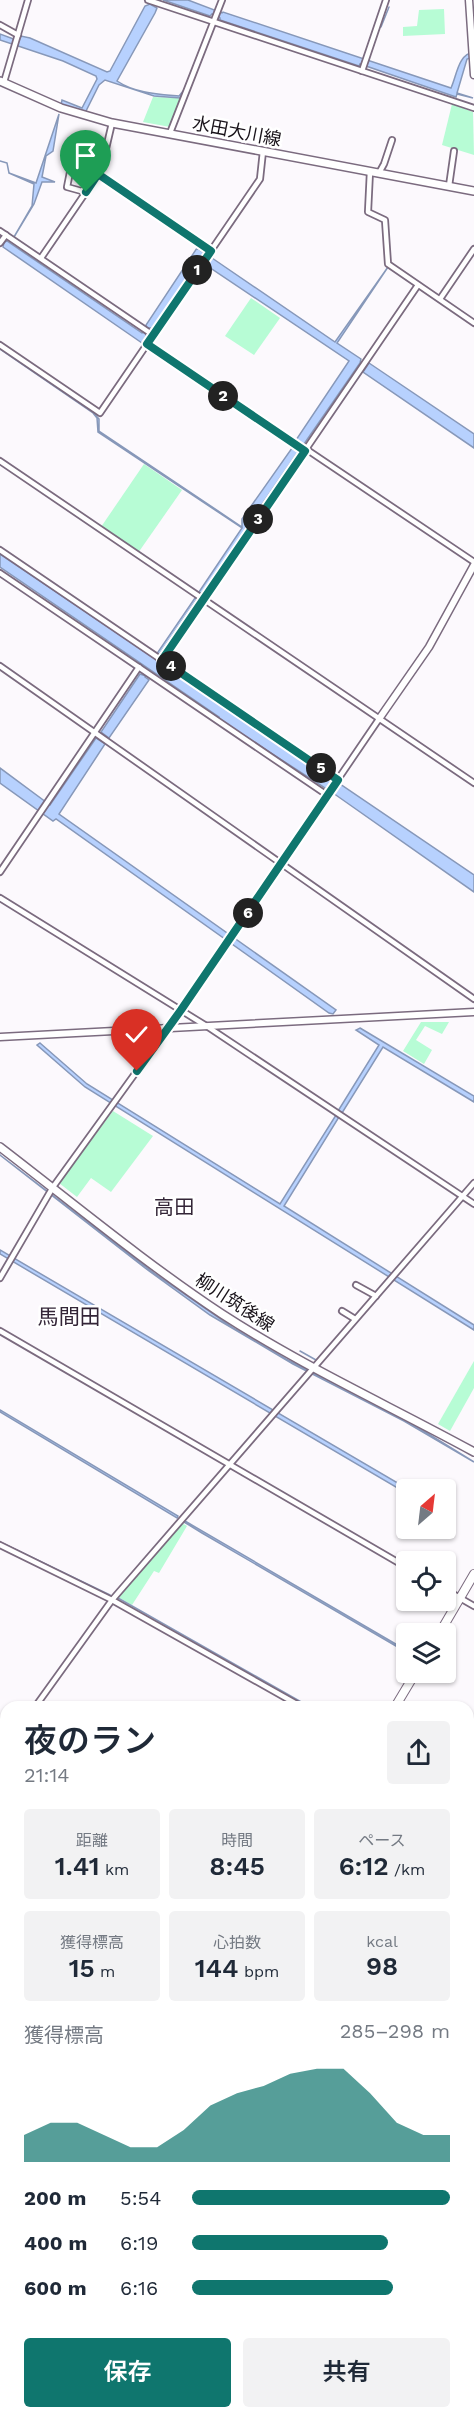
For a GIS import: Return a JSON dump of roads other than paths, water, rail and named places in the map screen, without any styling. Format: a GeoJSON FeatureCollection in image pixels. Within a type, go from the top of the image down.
{"type":"FeatureCollection","features":[{"type":"Feature","properties":{"kind":"main road","name":"水田大川線"},"geometry":{"type":"LineString","coordinates":[[2,82],[61,108],[112,123],[474,191]]}},
{"type":"Feature","properties":{"kind":"main road","name":"柳川筑後線"},"geometry":{"type":"LineString","coordinates":[[0,1147],[223,1314],[266,1341],[474,1452]]}},
{"type":"Feature","properties":{"kind":"main road"},"geometry":{"type":"LineString","coordinates":[[445,1623],[474,1574]]}},
{"type":"Feature","properties":{"kind":"main road"},"geometry":{"type":"LineString","coordinates":[[399,1701],[409,1683]]}},
{"type":"Feature","properties":{"kind":"street"},"geometry":{"type":"LineString","coordinates":[[2,82],[28,0]]}},
{"type":"Feature","properties":{"kind":"street"},"geometry":{"type":"LineString","coordinates":[[148,0],[474,108]]}},
{"type":"Feature","properties":{"kind":"street"},"geometry":{"type":"LineString","coordinates":[[170,133],[222,0]]}},
{"type":"Feature","properties":{"kind":"street"},"geometry":{"type":"LineString","coordinates":[[363,70],[386,0]]}},
{"type":"Feature","properties":{"kind":"street"},"geometry":{"type":"LineString","coordinates":[[469,0],[470,45],[474,75]]}},
{"type":"Feature","properties":{"kind":"street"},"geometry":{"type":"LineString","coordinates":[[0,26],[18,35]]}},
{"type":"Feature","properties":{"kind":"street"},"geometry":{"type":"LineString","coordinates":[[41,258],[98,174],[112,123]]}},
{"type":"Feature","properties":{"kind":"street"},"geometry":{"type":"LineString","coordinates":[[378,173],[384,165],[392,140]]}},
{"type":"Feature","properties":{"kind":"street"},"geometry":{"type":"LineString","coordinates":[[0,345],[100,413],[260,179],[264,151]]}},
{"type":"Feature","properties":{"kind":"street"},"geometry":{"type":"LineString","coordinates":[[449,186],[453,151]]}},
{"type":"Feature","properties":{"kind":"street"},"geometry":{"type":"LineString","coordinates":[[73,157],[67,187],[86,192]]}},
{"type":"Feature","properties":{"kind":"street"},"geometry":{"type":"LineString","coordinates":[[370,171],[368,212],[385,220],[387,261],[418,285],[474,322]]}},
{"type":"Feature","properties":{"kind":"street"},"geometry":{"type":"LineString","coordinates":[[98,174],[211,251]]}},
{"type":"Feature","properties":{"kind":"street"},"geometry":{"type":"LineString","coordinates":[[0,231],[153,335]]}},
{"type":"Feature","properties":{"kind":"street"},"geometry":{"type":"LineString","coordinates":[[0,243],[6,235]]}},
{"type":"Feature","properties":{"kind":"street"},"geometry":{"type":"LineString","coordinates":[[440,300],[474,249]]}},
{"type":"Feature","properties":{"kind":"street"},"geometry":{"type":"LineString","coordinates":[[162,660],[418,285]]}},
{"type":"Feature","properties":{"kind":"street"},"geometry":{"type":"LineString","coordinates":[[0,1278],[53,1187],[181,1010],[429,647],[474,564],[147,344]]}},
{"type":"Feature","properties":{"kind":"street"},"geometry":{"type":"LineString","coordinates":[[0,461],[474,783]]}},
{"type":"Feature","properties":{"kind":"street"},"geometry":{"type":"LineString","coordinates":[[0,550],[337,781]]}},
{"type":"Feature","properties":{"kind":"street"},"geometry":{"type":"LineString","coordinates":[[0,573],[328,794]]}},
{"type":"Feature","properties":{"kind":"street"},"geometry":{"type":"LineString","coordinates":[[0,666],[474,999]]}},
{"type":"Feature","properties":{"kind":"street"},"geometry":{"type":"LineString","coordinates":[[0,872],[139,667]]}},
{"type":"Feature","properties":{"kind":"street"},"geometry":{"type":"LineString","coordinates":[[0,898],[208,1027],[474,1204]]}},
{"type":"Feature","properties":{"kind":"street"},"geometry":{"type":"LineString","coordinates":[[0,1037],[474,1012]]}},
{"type":"Feature","properties":{"kind":"street"},"geometry":{"type":"LineString","coordinates":[[39,1701],[112,1600],[474,1183]]}},
{"type":"Feature","properties":{"kind":"street"},"geometry":{"type":"LineString","coordinates":[[356,1285],[376,1296]]}},
{"type":"Feature","properties":{"kind":"street"},"geometry":{"type":"LineString","coordinates":[[342,1311],[355,1319]]}},
{"type":"Feature","properties":{"kind":"street"},"geometry":{"type":"LineString","coordinates":[[0,1331],[396,1561]]}},
{"type":"Feature","properties":{"kind":"street"},"geometry":{"type":"LineString","coordinates":[[0,1545],[112,1600],[291,1701]]}},
{"type":"Feature","properties":{"kind":"street"},"geometry":{"type":"LineString","coordinates":[[456,1596],[474,1606]]}},
{"type":"Feature","properties":{"kind":"water"},"geometry":{"type":"Polygon","coordinates":[[[163,0],[188,0],[451,88],[461,61],[474,52],[474,57],[467,59],[457,93],[473,98],[457,94],[456,97],[220,20],[212,14],[210,16],[163,0]]]}},
{"type":"Feature","properties":{"kind":"water"},"geometry":{"type":"Polygon","coordinates":[[[150,4],[157,8],[155,13],[117,81],[131,88],[155,94],[179,96],[184,90],[180,98],[154,96],[105,80],[99,85],[85,113],[61,105],[62,100],[82,108],[97,79],[96,76],[63,61],[0,40],[0,34],[19,41],[21,36],[30,38],[107,72],[110,71],[145,6],[150,4]]]}},
{"type":"Feature","properties":{"kind":"water"},"geometry":{"type":"Polygon","coordinates":[[[59,114],[53,151],[46,156],[42,177],[55,182],[42,182],[34,204],[14,237],[32,206],[34,184],[9,173],[36,183],[59,114]]]}},
{"type":"Feature","properties":{"kind":"water"},"geometry":{"type":"Polygon","coordinates":[[[7,241],[142,333],[145,332],[146,336],[142,343],[3,247],[4,242],[7,241]]]}},
{"type":"Feature","properties":{"kind":"water"},"geometry":{"type":"Polygon","coordinates":[[[197,248],[204,253],[203,258],[152,328],[147,328],[146,325],[197,248]]]}},
{"type":"Feature","properties":{"kind":"water"},"geometry":{"type":"Polygon","coordinates":[[[212,258],[335,342],[388,267],[337,343],[361,359],[360,363],[304,444],[296,440],[349,361],[209,267],[208,260],[212,258]]]}},
{"type":"Feature","properties":{"kind":"water"},"geometry":{"type":"Polygon","coordinates":[[[0,349],[93,412],[99,419],[99,431],[242,527],[242,519],[292,448],[297,449],[298,452],[247,526],[247,530],[201,594],[199,592],[242,528],[98,432],[97,418],[93,413],[0,349]]]}},
{"type":"Feature","properties":{"kind":"water"},"geometry":{"type":"Polygon","coordinates":[[[369,363],[474,434],[474,448],[363,372],[369,363]]]}},
{"type":"Feature","properties":{"kind":"water"},"geometry":{"type":"Polygon","coordinates":[[[0,554],[154,658],[195,598],[197,599],[156,659],[474,875],[474,892],[333,793],[218,719],[219,717],[0,567],[0,554]]]}},
{"type":"Feature","properties":{"kind":"water"},"geometry":{"type":"Polygon","coordinates":[[[140,674],[149,680],[109,738],[101,732],[140,674]]]}},
{"type":"Feature","properties":{"kind":"water"},"geometry":{"type":"Polygon","coordinates":[[[96,738],[105,744],[59,814],[336,1010],[333,1014],[56,819],[53,821],[0,783],[0,768],[50,805],[96,738]]]}},
{"type":"Feature","properties":{"kind":"water"},"geometry":{"type":"Polygon","coordinates":[[[360,1028],[474,1096],[474,1102],[383,1047],[342,1113],[338,1111],[379,1045],[356,1030],[360,1028]]]}},
{"type":"Feature","properties":{"kind":"water"},"geometry":{"type":"Polygon","coordinates":[[[40,1043],[87,1084],[280,1204],[336,1115],[339,1117],[284,1206],[474,1325],[474,1330],[85,1087],[37,1045],[40,1043]]]}},
{"type":"Feature","properties":{"kind":"water"},"geometry":{"type":"Polygon","coordinates":[[[0,1155],[154,1273],[235,1329],[286,1359],[396,1414],[474,1462],[404,1421],[293,1364],[210,1315],[145,1268],[0,1155]]]}},
{"type":"Feature","properties":{"kind":"water"},"geometry":{"type":"Polygon","coordinates":[[[0,1250],[396,1482],[396,1487],[0,1254],[0,1250]]]}},
{"type":"Feature","properties":{"kind":"water"},"geometry":{"type":"Polygon","coordinates":[[[0,1410],[178,1516],[177,1518],[0,1412],[0,1410]]]}},
{"type":"Feature","properties":{"kind":"water"},"geometry":{"type":"Polygon","coordinates":[[[184,1522],[396,1644],[396,1646],[202,1533],[184,1522]]]}},
{"type":"Feature","properties":{"kind":"waterway"},"geometry":{"type":"LineString","coordinates":[[381,27],[389,7]]}},
{"type":"Feature","properties":{"kind":"waterway"},"geometry":{"type":"LineString","coordinates":[[0,161],[7,163],[9,173]]}},
{"type":"Feature","properties":{"kind":"waterway"},"geometry":{"type":"LineString","coordinates":[[300,1351],[316,1360]]}},
{"type":"Feature","properties":{"kind":"waterway"},"geometry":{"type":"LineString","coordinates":[[0,1542],[110,1595]]}},
{"type":"Feature","properties":{"kind":"waterway"},"geometry":{"type":"LineString","coordinates":[[118,1598],[299,1701]]}},
{"type":"Feature","properties":{"kind":"district","name":"高田"},"geometry":{"type":"Point","coordinates":[174,1207]}},
{"type":"Feature","properties":{"kind":"district","name":"馬間田"},"geometry":{"type":"Point","coordinates":[69,1316]}}]}
